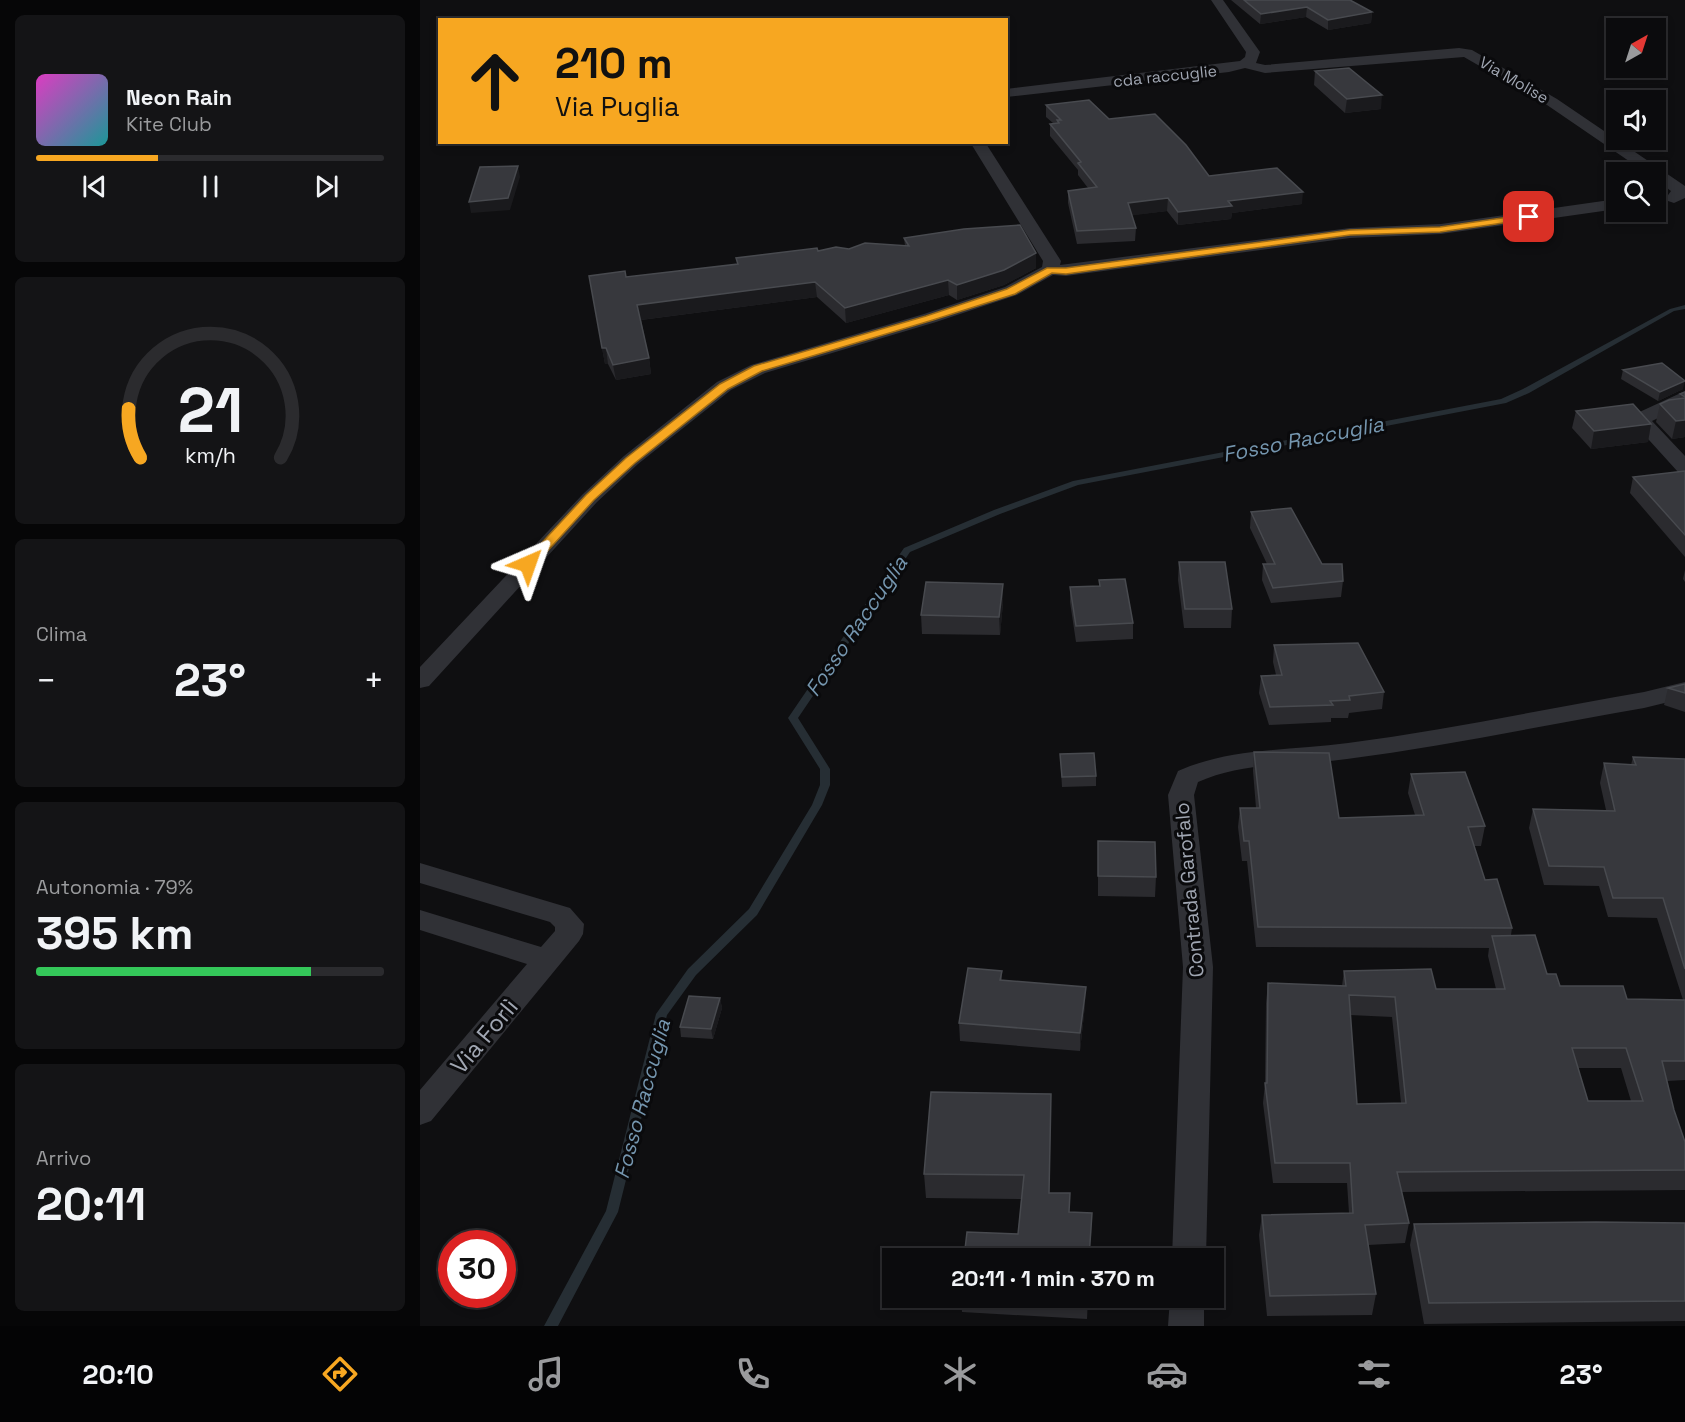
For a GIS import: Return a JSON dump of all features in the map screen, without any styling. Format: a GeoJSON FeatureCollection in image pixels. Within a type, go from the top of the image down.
{"type":"FeatureCollection","features":[{"type":"Feature","properties":{"kind":"street","name":"cda raccuglie"},"geometry":{"type":"LineString","coordinates":[[1008,93],[1229,68],[1245,64],[1252,59],[1253,52],[1217,0]]}},
{"type":"Feature","properties":{"kind":"street","name":"Via Molise"},"geometry":{"type":"LineString","coordinates":[[1245,64],[1265,69],[1467,53],[1552,102],[1639,162]]}},
{"type":"Feature","properties":{"kind":"street"},"geometry":{"type":"LineString","coordinates":[[978,144],[1052,261],[1050,270]]}},
{"type":"Feature","properties":{"kind":"street","name":"Via Molise"},"geometry":{"type":"LineString","coordinates":[[1666,181],[1678,189],[1680,200]]}},
{"type":"Feature","properties":{"kind":"street"},"geometry":{"type":"LineString","coordinates":[[420,681],[590,498],[630,460],[724,386],[758,369],[930,318],[1011,291],[1050,270],[1066,271],[1350,233],[1440,229],[1606,206]]}},
{"type":"Feature","properties":{"kind":"street"},"geometry":{"type":"LineString","coordinates":[[1685,397],[1640,419],[1685,468]]}},
{"type":"Feature","properties":{"kind":"street","name":"Contrada Garofalo"},"geometry":{"type":"LineString","coordinates":[[1189,1248],[1198,967],[1181,795],[1187,777],[1199,770],[1233,763],[1346,751],[1644,700],[1685,690]]}},
{"type":"Feature","properties":{"kind":"street"},"geometry":{"type":"LineString","coordinates":[[420,873],[560,915],[570,924],[569,934],[548,960],[420,920]]}},
{"type":"Feature","properties":{"kind":"street","name":"Via Forlì"},"geometry":{"type":"LineString","coordinates":[[420,1112],[548,960]]}},
{"type":"Feature","properties":{"kind":"street"},"geometry":{"type":"LineString","coordinates":[[1186,1326],[1187,1308]]}},
{"type":"Feature","properties":{"kind":"building"},"geometry":{"type":"Polygon","coordinates":[[[1244,0],[1350,0],[1372,12],[1328,20],[1307,7],[1261,14],[1244,0]]]}},
{"type":"Feature","properties":{"kind":"building"},"geometry":{"type":"Polygon","coordinates":[[[1349,68],[1382,95],[1347,99],[1315,71],[1349,68]]]}},
{"type":"Feature","properties":{"kind":"building"},"geometry":{"type":"Polygon","coordinates":[[[1089,100],[1109,119],[1155,114],[1186,145],[1209,176],[1277,168],[1303,192],[1228,201],[1232,206],[1178,212],[1168,198],[1128,203],[1136,228],[1077,231],[1068,191],[1097,187],[1078,163],[1081,162],[1050,124],[1059,123],[1057,120],[1061,120],[1046,105],[1089,100]]]}},
{"type":"Feature","properties":{"kind":"building"},"geometry":{"type":"Polygon","coordinates":[[[518,166],[508,198],[469,202],[480,167],[518,166]]]}},
{"type":"Feature","properties":{"kind":"building"},"geometry":{"type":"Polygon","coordinates":[[[1020,225],[1036,253],[1004,270],[957,285],[948,280],[845,308],[815,282],[637,305],[649,358],[613,365],[606,348],[602,348],[589,276],[625,271],[626,277],[738,264],[736,258],[817,248],[818,251],[836,247],[849,249],[865,243],[909,246],[904,238],[964,229],[1020,225]]]}},
{"type":"Feature","properties":{"kind":"building"},"geometry":{"type":"Polygon","coordinates":[[[1662,363],[1685,381],[1660,392],[1623,370],[1662,363]]]}},
{"type":"Feature","properties":{"kind":"building"},"geometry":{"type":"Polygon","coordinates":[[[1685,398],[1685,420],[1676,421],[1660,404],[1669,400],[1685,398]]]}},
{"type":"Feature","properties":{"kind":"building"},"geometry":{"type":"Polygon","coordinates":[[[1633,404],[1651,424],[1594,431],[1576,411],[1633,404]]]}},
{"type":"Feature","properties":{"kind":"building"},"geometry":{"type":"Polygon","coordinates":[[[1685,471],[1685,535],[1633,477],[1685,471]]]}},
{"type":"Feature","properties":{"kind":"building"},"geometry":{"type":"Polygon","coordinates":[[[1291,508],[1322,564],[1342,564],[1343,581],[1273,588],[1263,564],[1275,564],[1251,512],[1291,508]]]}},
{"type":"Feature","properties":{"kind":"building"},"geometry":{"type":"Polygon","coordinates":[[[1179,562],[1225,562],[1232,609],[1185,609],[1179,562]]]}},
{"type":"Feature","properties":{"kind":"building"},"geometry":{"type":"Polygon","coordinates":[[[1125,579],[1133,623],[1076,626],[1070,587],[1100,586],[1099,580],[1125,579]]]}},
{"type":"Feature","properties":{"kind":"building"},"geometry":{"type":"Polygon","coordinates":[[[926,582],[1003,584],[999,617],[921,615],[926,582]]]}},
{"type":"Feature","properties":{"kind":"building"},"geometry":{"type":"Polygon","coordinates":[[[1358,643],[1384,692],[1349,696],[1350,700],[1330,701],[1333,705],[1270,707],[1261,676],[1282,675],[1274,645],[1358,643]]]}},
{"type":"Feature","properties":{"kind":"building"},"geometry":{"type":"Polygon","coordinates":[[[1685,684],[1685,693],[1668,688],[1685,684]]]}},
{"type":"Feature","properties":{"kind":"building"},"geometry":{"type":"Polygon","coordinates":[[[1254,752],[1329,753],[1339,818],[1424,815],[1411,774],[1465,772],[1485,826],[1468,827],[1485,880],[1497,879],[1512,928],[1258,927],[1249,841],[1244,841],[1240,808],[1260,808],[1254,752]]]}},
{"type":"Feature","properties":{"kind":"building"},"geometry":{"type":"Polygon","coordinates":[[[1094,753],[1096,776],[1062,777],[1060,754],[1094,753]]]}},
{"type":"Feature","properties":{"kind":"building"},"geometry":{"type":"Polygon","coordinates":[[[1633,757],[1685,759],[1685,969],[1663,898],[1613,898],[1604,867],[1549,866],[1533,809],[1615,811],[1604,763],[1636,765],[1633,757]]]}},
{"type":"Feature","properties":{"kind":"building"},"geometry":{"type":"Polygon","coordinates":[[[1098,841],[1155,842],[1156,877],[1098,876],[1098,841]]]}},
{"type":"Feature","properties":{"kind":"building"},"geometry":{"type":"Polygon","coordinates":[[[1535,935],[1547,974],[1556,974],[1560,986],[1623,986],[1627,999],[1685,1000],[1685,1061],[1662,1061],[1674,1110],[1685,1142],[1685,1170],[1397,1172],[1409,1223],[1365,1225],[1376,1294],[1270,1296],[1262,1215],[1353,1213],[1350,1163],[1275,1163],[1265,1083],[1267,1083],[1268,983],[1346,986],[1344,971],[1431,969],[1436,989],[1505,989],[1492,936],[1535,935]],[[1349,995],[1357,1104],[1406,1103],[1395,997],[1349,995]],[[1572,1048],[1588,1101],[1643,1101],[1626,1048],[1572,1048]]]}},
{"type":"Feature","properties":{"kind":"building"},"geometry":{"type":"Polygon","coordinates":[[[968,968],[1002,971],[1000,980],[1086,987],[1080,1033],[959,1023],[968,968]]]}},
{"type":"Feature","properties":{"kind":"building"},"geometry":{"type":"Polygon","coordinates":[[[689,996],[720,998],[711,1029],[680,1027],[689,996]]]}},
{"type":"Feature","properties":{"kind":"building"},"geometry":{"type":"Polygon","coordinates":[[[931,1092],[1051,1094],[1049,1193],[1070,1193],[1069,1212],[1092,1213],[1090,1248],[965,1248],[967,1232],[1018,1234],[1024,1175],[924,1174],[931,1092]]]}},
{"type":"Feature","properties":{"kind":"building"},"geometry":{"type":"Polygon","coordinates":[[[1685,1223],[1685,1301],[1429,1303],[1414,1224],[1685,1223]]]}},
{"type":"Feature","properties":{"kind":"waterway","name":"Fosso Raccuglia"},"geometry":{"type":"LineString","coordinates":[[551,1326],[612,1212],[662,1014],[692,972],[753,912],[817,805],[825,785],[825,769],[793,718],[907,550],[997,512],[1076,483],[1503,401],[1526,391],[1672,310],[1685,307]]}},
{"type":"Feature","properties":{"kind":"route"},"geometry":{"type":"LineString","coordinates":[[528,564],[590,498],[630,460],[724,386],[758,369],[930,318],[1011,291],[1041,277],[1050,270],[1066,271],[1350,233],[1440,229],[1529,217]]}}]}
